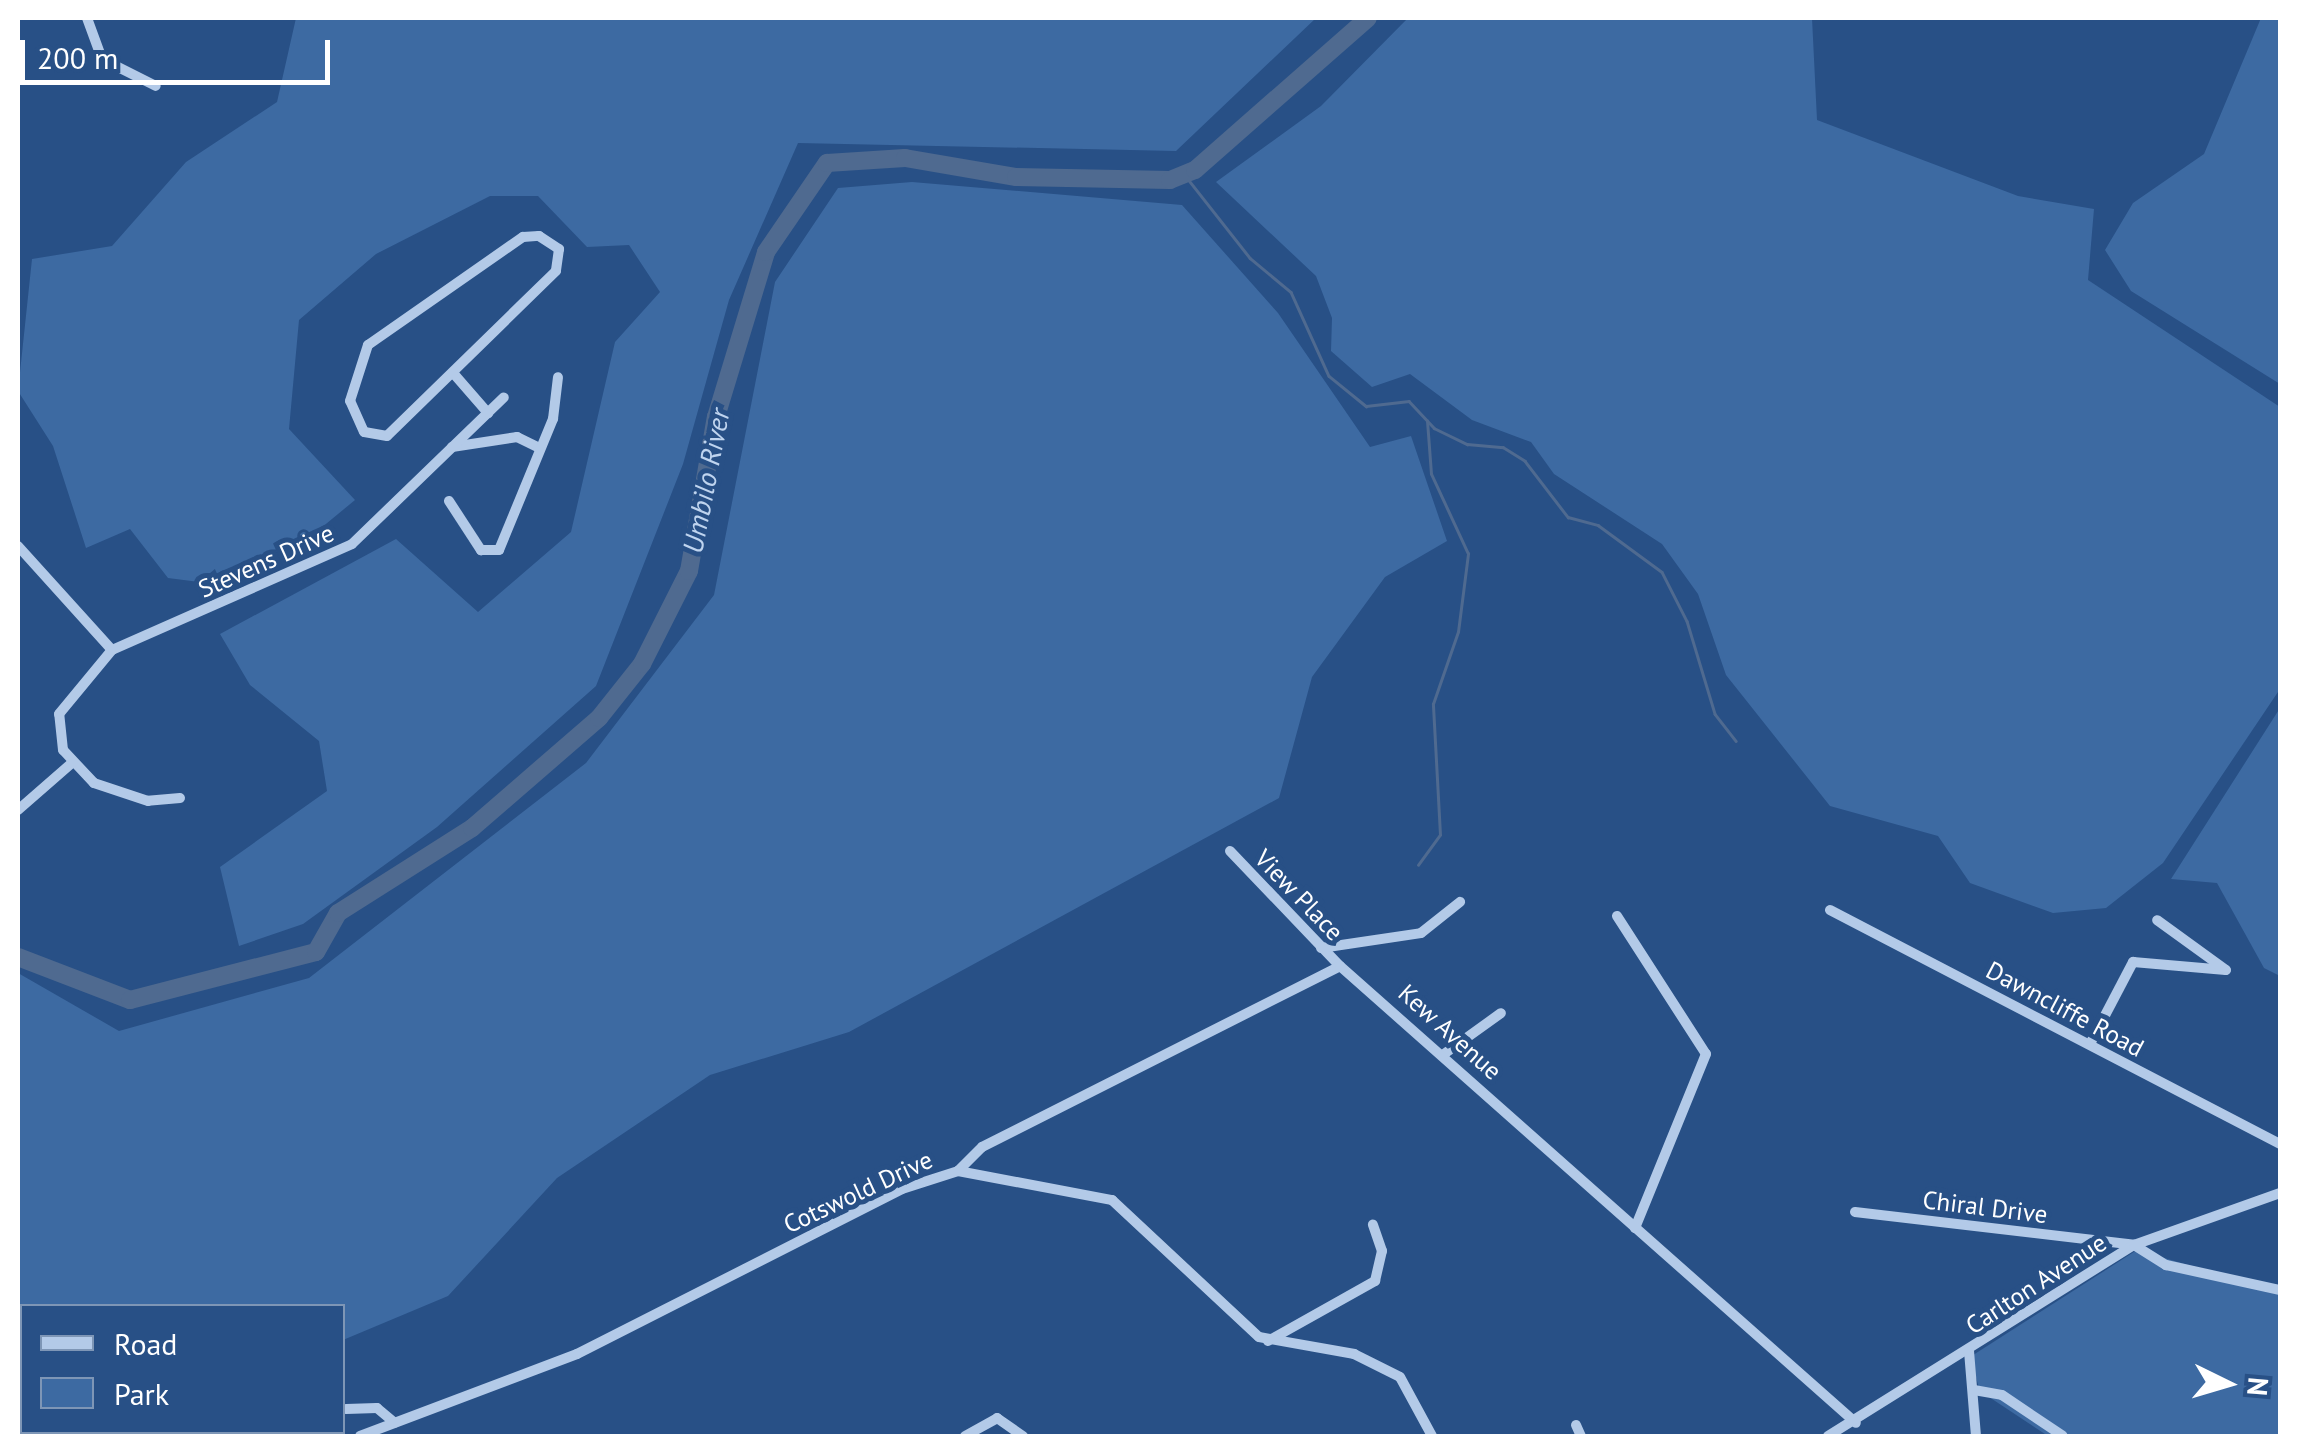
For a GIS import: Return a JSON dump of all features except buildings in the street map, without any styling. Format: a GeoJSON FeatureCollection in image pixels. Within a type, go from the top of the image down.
{"type":"FeatureCollection","features":[{"type":"Feature","properties":{"kind":"street"},"geometry":{"type":"LineString","coordinates":[[87,18],[102,59],[156,86]]}},
{"type":"Feature","properties":{"kind":"street"},"geometry":{"type":"LineString","coordinates":[[523,237],[556,245],[556,270],[454,374],[388,436],[372,438],[359,426],[351,388],[378,334],[523,237]]}},
{"type":"Feature","properties":{"kind":"street"},"geometry":{"type":"LineString","coordinates":[[454,374],[488,413]]}},
{"type":"Feature","properties":{"kind":"street"},"geometry":{"type":"LineString","coordinates":[[448,501],[481,550],[500,550],[540,448],[558,378]]}},
{"type":"Feature","properties":{"kind":"street","name":"Stevens Drive"},"geometry":{"type":"LineString","coordinates":[[112,650],[341,552],[504,397]]}},
{"type":"Feature","properties":{"kind":"street"},"geometry":{"type":"LineString","coordinates":[[452,447],[509,437],[540,448]]}},
{"type":"Feature","properties":{"kind":"street"},"geometry":{"type":"LineString","coordinates":[[18,546],[112,650],[55,723],[73,762],[126,796],[180,798]]}},
{"type":"Feature","properties":{"kind":"street"},"geometry":{"type":"LineString","coordinates":[[18,810],[73,762]]}},
{"type":"Feature","properties":{"kind":"street","name":"View Place"},"geometry":{"type":"LineString","coordinates":[[1230,851],[1340,966]]}},
{"type":"Feature","properties":{"kind":"street"},"geometry":{"type":"LineString","coordinates":[[1321,948],[1421,934],[1460,902]]}},
{"type":"Feature","properties":{"kind":"street","name":"Dawncliffe Road"},"geometry":{"type":"LineString","coordinates":[[1830,910],[2280,1144]]}},
{"type":"Feature","properties":{"kind":"street"},"geometry":{"type":"LineString","coordinates":[[1617,916],[1706,1054],[1635,1228]]}},
{"type":"Feature","properties":{"kind":"street"},"geometry":{"type":"LineString","coordinates":[[2090,1044],[2133,962],[2226,970],[2157,920]]}},
{"type":"Feature","properties":{"kind":"street"},"geometry":{"type":"LineString","coordinates":[[958,1170],[982,1147],[1340,966]]}},
{"type":"Feature","properties":{"kind":"street","name":"Kew Avenue"},"geometry":{"type":"LineString","coordinates":[[1340,966],[1856,1422]]}},
{"type":"Feature","properties":{"kind":"street"},"geometry":{"type":"LineString","coordinates":[[1444,1054],[1501,1013]]}},
{"type":"Feature","properties":{"kind":"street","name":"Cotswold Drive"},"geometry":{"type":"LineString","coordinates":[[360,1436],[577,1354],[902,1188],[958,1170],[1112,1200],[1268,1341]]}},
{"type":"Feature","properties":{"kind":"street","name":"Carlton Avenue"},"geometry":{"type":"LineString","coordinates":[[1828,1436],[2134,1245],[2280,1193]]}},
{"type":"Feature","properties":{"kind":"street","name":"Chiral Drive"},"geometry":{"type":"LineString","coordinates":[[1855,1212],[2134,1245],[2166,1265],[2280,1290]]}},
{"type":"Feature","properties":{"kind":"street"},"geometry":{"type":"LineString","coordinates":[[1268,1341],[1375,1281],[1382,1251],[1372,1225]]}},
{"type":"Feature","properties":{"kind":"street"},"geometry":{"type":"LineString","coordinates":[[1268,1341],[1354,1354],[1386,1368],[1410,1390],[1432,1436]]}},
{"type":"Feature","properties":{"kind":"street"},"geometry":{"type":"LineString","coordinates":[[1969,1351],[1976,1436]]}},
{"type":"Feature","properties":{"kind":"street"},"geometry":{"type":"LineString","coordinates":[[1974,1390],[2012,1401],[2062,1436]]}},
{"type":"Feature","properties":{"kind":"street"},"geometry":{"type":"LineString","coordinates":[[346,1408],[377,1408],[395,1423]]}},
{"type":"Feature","properties":{"kind":"street"},"geometry":{"type":"LineString","coordinates":[[965,1436],[997,1418],[1023,1436]]}},
{"type":"Feature","properties":{"kind":"green space"},"geometry":{"type":"Polygon","coordinates":[[[296,18],[1316,18],[1176,151],[798,143],[729,300],[683,464],[596,686],[437,827],[303,924],[239,946],[220,867],[327,791],[319,741],[250,685],[220,634],[396,539],[478,612],[571,532],[615,342],[660,292],[629,245],[587,247],[538,196],[490,196],[376,254],[299,320],[289,429],[355,500],[315,533],[215,584],[168,578],[130,529],[86,548],[53,446],[18,391],[32,259],[112,246],[186,162],[277,102],[296,18]]]}},
{"type":"Feature","properties":{"kind":"green space"},"geometry":{"type":"Polygon","coordinates":[[[1408,18],[1812,18],[1817,120],[2018,196],[2094,209],[2088,280],[2280,407],[2280,689],[2163,863],[2106,908],[2053,913],[1970,883],[1938,836],[1830,806],[1726,675],[1698,594],[1662,544],[1554,474],[1531,442],[1472,420],[1410,374],[1372,387],[1331,351],[1332,318],[1316,276],[1216,182],[1321,106],[1408,18]]]}},
{"type":"Feature","properties":{"kind":"green space"},"geometry":{"type":"Polygon","coordinates":[[[2261,18],[2280,18],[2280,384],[2131,291],[2105,250],[2133,203],[2204,154],[2261,18]]]}},
{"type":"Feature","properties":{"kind":"green space"},"geometry":{"type":"Polygon","coordinates":[[[912,182],[1182,205],[1278,313],[1370,447],[1411,436],[1447,541],[1385,577],[1312,677],[1279,798],[849,1032],[710,1075],[557,1178],[448,1296],[345,1339],[345,1304],[20,1304],[18,1321],[18,973],[119,1031],[309,978],[586,763],[714,595],[775,282],[838,188],[912,182]]]}},
{"type":"Feature","properties":{"kind":"green space"},"geometry":{"type":"Polygon","coordinates":[[[2280,708],[2280,976],[2264,968],[2217,883],[2171,879],[2280,708]]]}},
{"type":"Feature","properties":{"kind":"green space"},"geometry":{"type":"Polygon","coordinates":[[[2137,1250],[2280,1292],[2280,1436],[2048,1436],[1980,1391],[1970,1357],[2137,1250]]]}},
{"type":"Feature","properties":{"kind":"waterway","name":"Umbilo River"},"geometry":{"type":"LineString","coordinates":[[18,957],[130,1000],[316,952],[338,913],[472,828],[599,718],[642,664],[689,571],[716,417],[766,252],[827,163],[905,158],[1016,177],[1170,180],[1195,170],[1368,18]]}},
{"type":"Feature","properties":{"kind":"waterway"},"geometry":{"type":"LineString","coordinates":[[1184,174],[1250,258],[1291,292],[1329,376],[1366,406],[1409,401],[1434,428],[1467,444],[1503,447],[1525,461],[1568,517],[1598,525],[1662,572],[1687,621],[1715,714],[1736,741]]}},
{"type":"Feature","properties":{"kind":"waterway"},"geometry":{"type":"LineString","coordinates":[[1418,865],[1440,835],[1433,704],[1458,632],[1468,554],[1431,474],[1427,421]]}}]}
